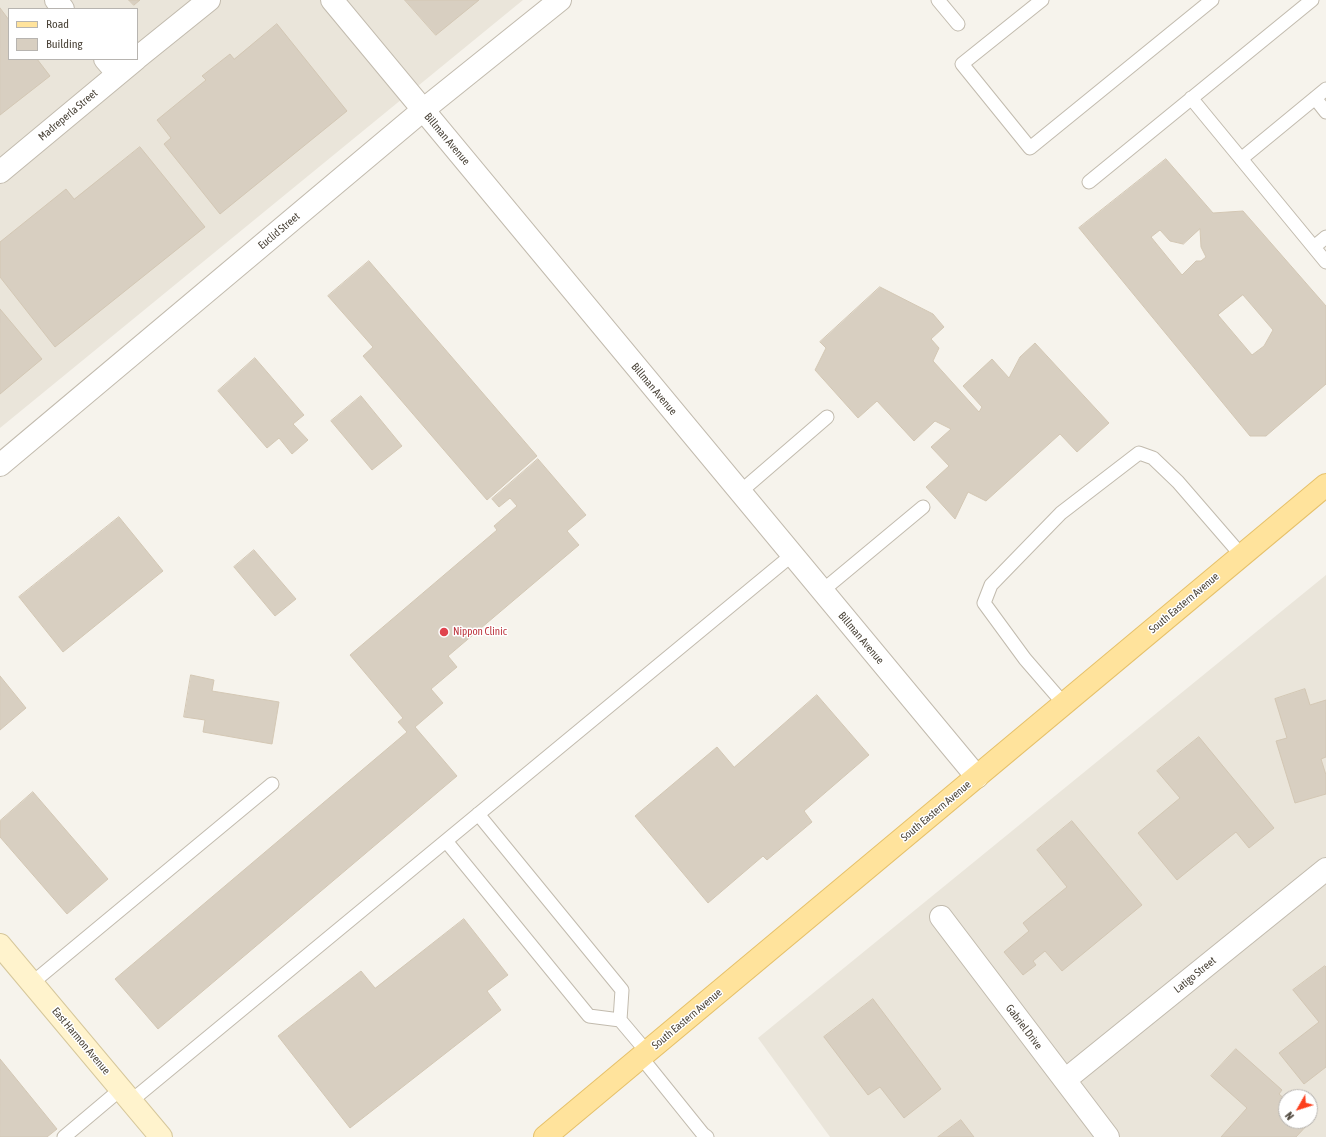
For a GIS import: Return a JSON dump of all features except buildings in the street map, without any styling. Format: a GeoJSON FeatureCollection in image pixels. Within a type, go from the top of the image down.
{"type":"FeatureCollection","features":[{"type":"Feature","properties":{"kind":"main road","name":"South Eastern Avenue"},"geometry":{"type":"LineString","coordinates":[[545,1137],[1326,485]]}},
{"type":"Feature","properties":{"kind":"main road","name":"East Harmon Avenue"},"geometry":{"type":"LineString","coordinates":[[0,945],[161,1137]]}},
{"type":"Feature","properties":{"kind":"street"},"geometry":{"type":"LineString","coordinates":[[56,0],[62,8]]}},
{"type":"Feature","properties":{"kind":"street","name":"Madreperla Street"},"geometry":{"type":"LineString","coordinates":[[138,58],[210,0]]}},
{"type":"Feature","properties":{"kind":"street","name":"Billman Avenue"},"geometry":{"type":"LineString","coordinates":[[332,0],[977,777]]}},
{"type":"Feature","properties":{"kind":"street","name":"Euclid Street"},"geometry":{"type":"LineString","coordinates":[[0,465],[423,110],[560,0]]}},
{"type":"Feature","properties":{"kind":"street","name":"Madreperla Street"},"geometry":{"type":"LineString","coordinates":[[0,172],[112,66],[133,60]]}},
{"type":"Feature","properties":{"kind":"street","name":"Latigo Street"},"geometry":{"type":"LineString","coordinates":[[1065,1080],[1326,869]]}},
{"type":"Feature","properties":{"kind":"street","name":"Gabriel Drive"},"geometry":{"type":"LineString","coordinates":[[941,917],[1108,1137]]}},
{"type":"Feature","properties":{"kind":"lane"},"geometry":{"type":"LineString","coordinates":[[938,0],[958,24]]}},
{"type":"Feature","properties":{"kind":"lane"},"geometry":{"type":"LineString","coordinates":[[1042,0],[962,64],[1030,148],[1212,0]]}},
{"type":"Feature","properties":{"kind":"lane"},"geometry":{"type":"LineString","coordinates":[[1089,182],[1312,0]]}},
{"type":"Feature","properties":{"kind":"lane"},"geometry":{"type":"LineString","coordinates":[[1241,159],[1326,89]]}},
{"type":"Feature","properties":{"kind":"lane"},"geometry":{"type":"LineString","coordinates":[[1191,98],[1326,262]]}},
{"type":"Feature","properties":{"kind":"lane"},"geometry":{"type":"LineString","coordinates":[[1315,98],[1326,112]]}},
{"type":"Feature","properties":{"kind":"lane"},"geometry":{"type":"LineString","coordinates":[[1314,247],[1326,236]]}},
{"type":"Feature","properties":{"kind":"lane"},"geometry":{"type":"LineString","coordinates":[[740,492],[827,417]]}},
{"type":"Feature","properties":{"kind":"lane"},"geometry":{"type":"LineString","coordinates":[[1064,704],[1025,659],[984,603],[991,585],[1061,513],[1139,453],[1153,458],[1178,482],[1242,556]]}},
{"type":"Feature","properties":{"kind":"lane"},"geometry":{"type":"LineString","coordinates":[[822,591],[923,507]]}},
{"type":"Feature","properties":{"kind":"lane"},"geometry":{"type":"LineString","coordinates":[[64,1137],[126,1095],[446,841],[792,555]]}},
{"type":"Feature","properties":{"kind":"lane"},"geometry":{"type":"LineString","coordinates":[[32,983],[272,784]]}},
{"type":"Feature","properties":{"kind":"lane"},"geometry":{"type":"LineString","coordinates":[[478,814],[622,990],[620,1020],[644,1055],[703,1134],[707,1137]]}},
{"type":"Feature","properties":{"kind":"lane"},"geometry":{"type":"LineString","coordinates":[[446,841],[589,1016],[620,1020]]}},
{"type":"Feature","properties":{"kind":"shaded area"},"geometry":{"type":"Polygon","coordinates":[[[0,0],[523,0],[0,428],[0,0]]]}},
{"type":"Feature","properties":{"kind":"shaded area"},"geometry":{"type":"Polygon","coordinates":[[[1326,575],[1326,1137],[830,1137],[758,1038],[1326,575]]]}},
{"type":"Feature","properties":{"kind":"place","name":"Nippon Clinic"},"geometry":{"type":"Point","coordinates":[444,632]}}]}
